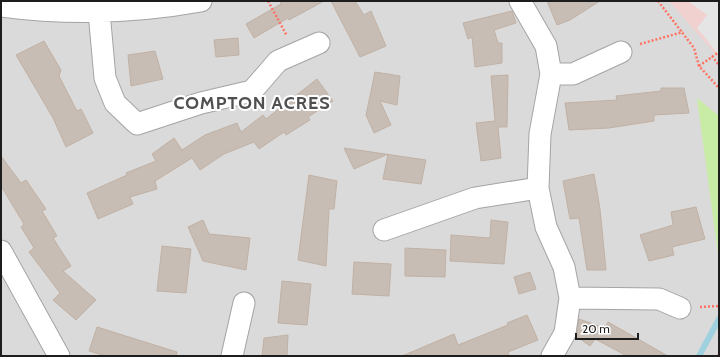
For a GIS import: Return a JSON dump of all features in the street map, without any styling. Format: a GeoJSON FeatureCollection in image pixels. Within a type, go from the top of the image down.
{"type":"FeatureCollection","features":[{"type":"Feature","properties":{"kind":"street"},"geometry":{"type":"LineString","coordinates":[[1,6],[45,12],[99,12],[165,8],[201,1]]}},
{"type":"Feature","properties":{"kind":"street"},"geometry":{"type":"LineString","coordinates":[[520,1],[546,46],[551,74],[540,134],[538,188],[546,227],[564,267],[570,298],[565,333],[552,356]]}},
{"type":"Feature","properties":{"kind":"street"},"geometry":{"type":"LineString","coordinates":[[99,12],[105,78],[115,103],[137,124],[201,103],[252,92],[278,61],[319,43]]}},
{"type":"Feature","properties":{"kind":"street"},"geometry":{"type":"LineString","coordinates":[[551,74],[573,74],[621,52]]}},
{"type":"Feature","properties":{"kind":"street"},"geometry":{"type":"LineString","coordinates":[[384,230],[475,198],[538,188]]}},
{"type":"Feature","properties":{"kind":"street"},"geometry":{"type":"LineString","coordinates":[[1,251],[59,356]]}},
{"type":"Feature","properties":{"kind":"street"},"geometry":{"type":"LineString","coordinates":[[570,298],[659,299],[680,308]]}},
{"type":"Feature","properties":{"kind":"street"},"geometry":{"type":"LineString","coordinates":[[232,356],[244,303]]}},
{"type":"Feature","properties":{"kind":"path"},"geometry":{"type":"LineString","coordinates":[[268,1],[296,53]]}},
{"type":"Feature","properties":{"kind":"path"},"geometry":{"type":"LineString","coordinates":[[658,1],[694,48],[699,66],[719,88]]}},
{"type":"Feature","properties":{"kind":"path"},"geometry":{"type":"LineString","coordinates":[[621,52],[640,44],[683,32]]}},
{"type":"Feature","properties":{"kind":"path"},"geometry":{"type":"LineString","coordinates":[[699,66],[719,52]]}},
{"type":"Feature","properties":{"kind":"path"},"geometry":{"type":"LineString","coordinates":[[712,56],[719,65]]}},
{"type":"Feature","properties":{"kind":"shaded area"},"geometry":{"type":"Polygon","coordinates":[[[1,1],[719,1],[719,356],[1,356],[1,1]]]}},
{"type":"Feature","properties":{"kind":"shaded area"},"geometry":{"type":"Polygon","coordinates":[[[669,1],[719,1],[719,58],[669,1]]]}},
{"type":"Feature","properties":{"kind":"shaded area"},"geometry":{"type":"Polygon","coordinates":[[[688,1],[719,1],[719,55],[697,28],[707,15],[688,1]]]}},
{"type":"Feature","properties":{"kind":"green space"},"geometry":{"type":"Polygon","coordinates":[[[697,98],[719,116],[719,255],[718,254],[697,98]]]}},
{"type":"Feature","properties":{"kind":"building"},"geometry":{"type":"Polygon","coordinates":[[[280,1],[324,1],[289,20],[288,18],[254,38],[246,24],[281,4],[280,1]]]}},
{"type":"Feature","properties":{"kind":"building"},"geometry":{"type":"Polygon","coordinates":[[[331,1],[355,1],[364,15],[371,11],[386,46],[360,57],[331,1]]]}},
{"type":"Feature","properties":{"kind":"building"},"geometry":{"type":"Polygon","coordinates":[[[547,1],[600,1],[570,20],[557,25],[547,1]]]}},
{"type":"Feature","properties":{"kind":"building"},"geometry":{"type":"Polygon","coordinates":[[[512,11],[516,23],[494,30],[498,43],[502,43],[502,63],[475,67],[472,37],[468,39],[463,23],[512,11]]]}},
{"type":"Feature","properties":{"kind":"building"},"geometry":{"type":"Polygon","coordinates":[[[238,38],[239,55],[216,57],[214,40],[238,38]]]}},
{"type":"Feature","properties":{"kind":"building"},"geometry":{"type":"Polygon","coordinates":[[[44,41],[61,70],[59,76],[77,111],[81,109],[93,133],[66,147],[53,118],[16,55],[44,41]]]}},
{"type":"Feature","properties":{"kind":"building"},"geometry":{"type":"Polygon","coordinates":[[[155,51],[163,79],[131,86],[128,55],[155,51]]]}},
{"type":"Feature","properties":{"kind":"building"},"geometry":{"type":"Polygon","coordinates":[[[375,72],[400,76],[397,105],[380,101],[391,125],[374,133],[366,115],[375,72]]]}},
{"type":"Feature","properties":{"kind":"building"},"geometry":{"type":"Polygon","coordinates":[[[508,75],[507,127],[498,127],[501,158],[481,161],[476,123],[495,121],[491,76],[508,75]]]}},
{"type":"Feature","properties":{"kind":"building"},"geometry":{"type":"Polygon","coordinates":[[[317,79],[333,101],[308,117],[310,120],[286,135],[284,132],[259,149],[254,142],[224,154],[200,170],[192,158],[155,181],[157,189],[130,197],[133,204],[98,219],[87,193],[127,175],[126,173],[156,161],[152,154],[174,138],[182,150],[205,135],[237,123],[241,132],[263,115],[266,119],[317,79]]]}},
{"type":"Feature","properties":{"kind":"building"},"geometry":{"type":"Polygon","coordinates":[[[661,88],[684,88],[689,113],[654,115],[654,121],[609,128],[569,130],[565,103],[617,100],[616,96],[661,91],[661,88]]]}},
{"type":"Feature","properties":{"kind":"building"},"geometry":{"type":"Polygon","coordinates":[[[344,148],[387,154],[354,169],[344,148]]]}},
{"type":"Feature","properties":{"kind":"building"},"geometry":{"type":"Polygon","coordinates":[[[388,154],[426,160],[421,184],[383,179],[388,154]]]}},
{"type":"Feature","properties":{"kind":"building"},"geometry":{"type":"Polygon","coordinates":[[[1,156],[21,183],[26,180],[46,209],[42,211],[57,236],[53,238],[71,266],[63,271],[96,300],[76,320],[53,300],[60,293],[29,252],[34,248],[21,227],[24,224],[1,186],[1,156]]]}},
{"type":"Feature","properties":{"kind":"building"},"geometry":{"type":"Polygon","coordinates":[[[594,174],[600,209],[606,270],[587,270],[579,218],[570,219],[563,181],[594,174]]]}},
{"type":"Feature","properties":{"kind":"building"},"geometry":{"type":"Polygon","coordinates":[[[309,175],[337,181],[334,209],[329,209],[326,266],[298,260],[309,175]]]}},
{"type":"Feature","properties":{"kind":"building"},"geometry":{"type":"Polygon","coordinates":[[[696,207],[705,239],[672,247],[674,255],[649,261],[640,235],[673,225],[671,212],[696,207]]]}},
{"type":"Feature","properties":{"kind":"building"},"geometry":{"type":"Polygon","coordinates":[[[203,220],[209,234],[250,238],[246,270],[203,261],[188,227],[203,220]]]}},
{"type":"Feature","properties":{"kind":"building"},"geometry":{"type":"Polygon","coordinates":[[[491,220],[508,222],[504,264],[450,261],[451,235],[490,238],[491,220]]]}},
{"type":"Feature","properties":{"kind":"building"},"geometry":{"type":"Polygon","coordinates":[[[162,246],[191,249],[186,293],[157,291],[162,246]]]}},
{"type":"Feature","properties":{"kind":"building"},"geometry":{"type":"Polygon","coordinates":[[[405,248],[446,250],[445,277],[405,276],[405,248]]]}},
{"type":"Feature","properties":{"kind":"building"},"geometry":{"type":"Polygon","coordinates":[[[354,262],[391,264],[389,296],[352,294],[354,262]]]}},
{"type":"Feature","properties":{"kind":"building"},"geometry":{"type":"Polygon","coordinates":[[[530,272],[536,289],[519,294],[514,277],[530,272]]]}},
{"type":"Feature","properties":{"kind":"building"},"geometry":{"type":"Polygon","coordinates":[[[282,281],[311,284],[307,325],[278,323],[282,281]]]}},
{"type":"Feature","properties":{"kind":"building"},"geometry":{"type":"Polygon","coordinates":[[[527,315],[538,340],[508,352],[509,356],[402,356],[454,334],[458,345],[508,325],[507,323],[527,315]]]}},
{"type":"Feature","properties":{"kind":"building"},"geometry":{"type":"Polygon","coordinates":[[[579,319],[605,328],[608,322],[668,356],[627,356],[595,339],[590,346],[576,336],[579,319]]]}},
{"type":"Feature","properties":{"kind":"building"},"geometry":{"type":"Polygon","coordinates":[[[97,327],[177,352],[176,356],[106,356],[89,351],[97,327]]]}},
{"type":"Feature","properties":{"kind":"building"},"geometry":{"type":"Polygon","coordinates":[[[288,335],[287,356],[262,356],[264,338],[288,335]]]}},
{"type":"Feature","properties":{"kind":"waterway"},"geometry":{"type":"LineString","coordinates":[[699,356],[719,319]]}},
{"type":"Feature","properties":{"kind":"district","name":"COMPTON ACRES"},"geometry":{"type":"Point","coordinates":[252,103]}}]}
